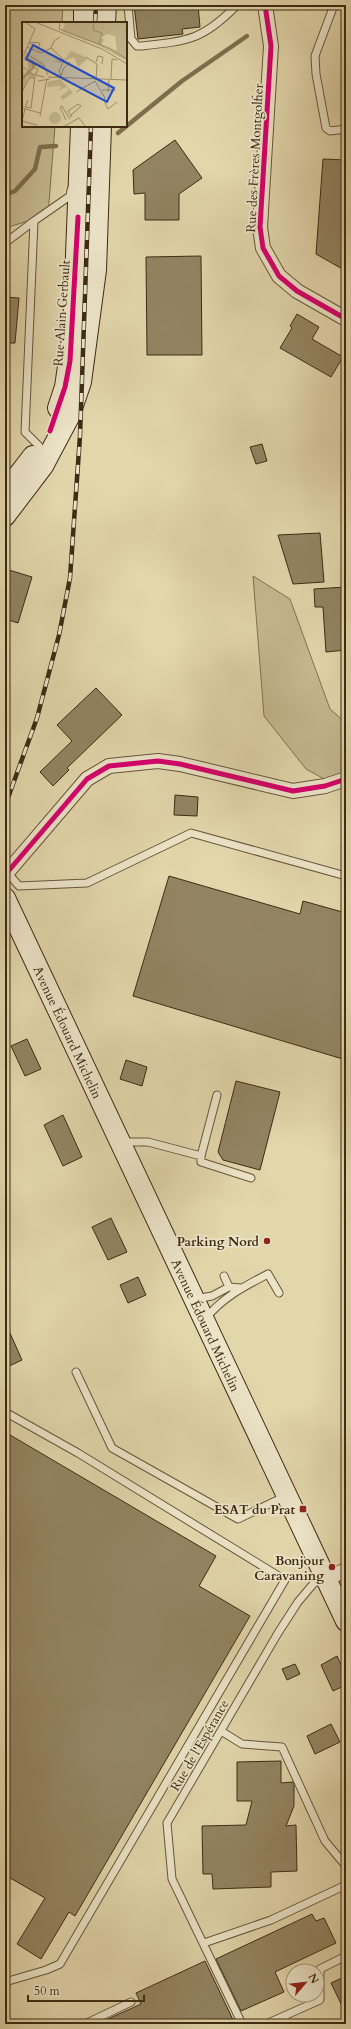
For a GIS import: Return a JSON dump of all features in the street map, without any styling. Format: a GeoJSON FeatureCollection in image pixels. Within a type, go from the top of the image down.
{"type":"FeatureCollection","features":[{"type":"Feature","properties":{"kind":"main road"},"geometry":{"type":"LineString","coordinates":[[84,5],[84,22]]}},
{"type":"Feature","properties":{"kind":"main road"},"geometry":{"type":"LineString","coordinates":[[105,22],[106,5]]}},
{"type":"Feature","properties":{"kind":"main road","name":"Rue Alain Gerbault"},"geometry":{"type":"LineString","coordinates":[[5,492],[32,459],[50,431],[65,387],[70,361],[73,332],[81,127]]}},
{"type":"Feature","properties":{"kind":"main road","name":"Rue Alain Gerbault"},"geometry":{"type":"LineString","coordinates":[[5,516],[43,466],[69,417],[81,382],[96,270],[101,127]]}},
{"type":"Feature","properties":{"kind":"main road","name":"Avenue Édouard Michelin"},"geometry":{"type":"LineString","coordinates":[[5,898],[346,1621]]}},
{"type":"Feature","properties":{"kind":"street","name":"Rue des Frères Montgolfier"},"geometry":{"type":"LineString","coordinates":[[265,5],[271,46],[260,227],[263,248],[279,276],[297,291],[346,319]]}},
{"type":"Feature","properties":{"kind":"street"},"geometry":{"type":"LineString","coordinates":[[6,874],[87,779],[109,766],[158,761],[180,764],[293,790],[325,786],[346,779]]}},
{"type":"Feature","properties":{"kind":"street"},"geometry":{"type":"LineString","coordinates":[[326,1578],[346,1570]]}},
{"type":"Feature","properties":{"kind":"lane"},"geometry":{"type":"LineString","coordinates":[[128,5],[131,39],[136,46],[183,41],[201,35],[217,24],[237,5]]}},
{"type":"Feature","properties":{"kind":"lane"},"geometry":{"type":"LineString","coordinates":[[334,5],[315,56],[316,74],[326,128],[330,130],[346,129]]}},
{"type":"Feature","properties":{"kind":"lane"},"geometry":{"type":"LineString","coordinates":[[5,243],[70,196],[73,127]]}},
{"type":"Feature","properties":{"kind":"lane"},"geometry":{"type":"LineString","coordinates":[[34,221],[25,432],[39,446]]}},
{"type":"Feature","properties":{"kind":"lane"},"geometry":{"type":"LineString","coordinates":[[6,874],[20,886],[87,883],[191,833],[346,876]]}},
{"type":"Feature","properties":{"kind":"lane"},"geometry":{"type":"LineString","coordinates":[[217,1095],[201,1156],[201,1162],[251,1178]]}},
{"type":"Feature","properties":{"kind":"lane"},"geometry":{"type":"LineString","coordinates":[[119,1142],[148,1142],[201,1156]]}},
{"type":"Feature","properties":{"kind":"lane"},"geometry":{"type":"LineString","coordinates":[[204,1320],[217,1304],[241,1288],[268,1274],[279,1293]]}},
{"type":"Feature","properties":{"kind":"lane"},"geometry":{"type":"LineString","coordinates":[[224,1276],[229,1287]]}},
{"type":"Feature","properties":{"kind":"lane"},"geometry":{"type":"LineString","coordinates":[[194,1300],[212,1296],[229,1287],[241,1288]]}},
{"type":"Feature","properties":{"kind":"lane"},"geometry":{"type":"LineString","coordinates":[[76,1372],[112,1448],[238,1519],[286,1495]]}},
{"type":"Feature","properties":{"kind":"lane"},"geometry":{"type":"LineString","coordinates":[[5,1412],[78,1453],[285,1580],[60,1964],[46,1970],[5,1982]]}},
{"type":"Feature","properties":{"kind":"lane","name":"Rue de l'Espérance"},"geometry":{"type":"LineString","coordinates":[[242,2024],[172,1879],[168,1823],[278,1633],[305,1592],[314,1583],[326,1578]]}},
{"type":"Feature","properties":{"kind":"lane"},"geometry":{"type":"LineString","coordinates":[[221,1731],[242,1744],[282,1747],[325,1841],[346,1866]]}},
{"type":"Feature","properties":{"kind":"lane"},"geometry":{"type":"LineString","coordinates":[[204,1943],[271,1920],[346,1885]]}},
{"type":"Feature","properties":{"kind":"lane"},"geometry":{"type":"LineString","coordinates":[[266,2024],[320,2000],[320,1969],[346,1956]]}},
{"type":"Feature","properties":{"kind":"lane"},"geometry":{"type":"LineString","coordinates":[[85,2024],[131,2002]]}},
{"type":"Feature","properties":{"kind":"lane"},"geometry":{"type":"LineString","coordinates":[[284,2016],[288,2024]]}},
{"type":"Feature","properties":{"kind":"shaded area"},"geometry":{"type":"Polygon","coordinates":[[[5,5],[63,5],[62,22],[22,22],[22,127],[55,127],[48,215],[5,228],[5,5]]]}},
{"type":"Feature","properties":{"kind":"shaded area"},"geometry":{"type":"Polygon","coordinates":[[[253,576],[290,599],[330,709],[346,723],[346,791],[306,769],[264,716],[253,576]]]}},
{"type":"Feature","properties":{"kind":"building"},"geometry":{"type":"Polygon","coordinates":[[[134,5],[198,5],[200,27],[182,29],[183,34],[138,39],[134,5]]]}},
{"type":"Feature","properties":{"kind":"building"},"geometry":{"type":"Polygon","coordinates":[[[175,140],[202,178],[179,194],[179,220],[145,220],[145,193],[134,194],[133,170],[175,140]]]}},
{"type":"Feature","properties":{"kind":"building"},"geometry":{"type":"Polygon","coordinates":[[[323,159],[346,160],[346,271],[316,254],[323,159]]]}},
{"type":"Feature","properties":{"kind":"building"},"geometry":{"type":"Polygon","coordinates":[[[201,256],[202,355],[147,355],[146,257],[201,256]]]}},
{"type":"Feature","properties":{"kind":"building"},"geometry":{"type":"Polygon","coordinates":[[[5,297],[19,298],[15,343],[5,343],[5,297]]]}},
{"type":"Feature","properties":{"kind":"building"},"geometry":{"type":"Polygon","coordinates":[[[297,314],[319,327],[312,339],[343,357],[331,377],[280,348],[292,328],[290,326],[297,314]]]}},
{"type":"Feature","properties":{"kind":"building"},"geometry":{"type":"Polygon","coordinates":[[[262,444],[267,461],[256,464],[250,447],[262,444]]]}},
{"type":"Feature","properties":{"kind":"building"},"geometry":{"type":"Polygon","coordinates":[[[320,533],[324,582],[293,584],[278,535],[320,533]]]}},
{"type":"Feature","properties":{"kind":"building"},"geometry":{"type":"Polygon","coordinates":[[[9,570],[32,577],[18,623],[5,619],[5,584],[9,570]]]}},
{"type":"Feature","properties":{"kind":"building"},"geometry":{"type":"Polygon","coordinates":[[[346,587],[346,650],[326,652],[323,607],[315,607],[314,589],[346,587]]]}},
{"type":"Feature","properties":{"kind":"building"},"geometry":{"type":"Polygon","coordinates":[[[96,688],[122,715],[67,768],[69,770],[53,786],[40,772],[72,741],[57,725],[96,688]]]}},
{"type":"Feature","properties":{"kind":"building"},"geometry":{"type":"Polygon","coordinates":[[[175,795],[198,797],[197,816],[174,815],[175,795]]]}},
{"type":"Feature","properties":{"kind":"building"},"geometry":{"type":"Polygon","coordinates":[[[169,876],[300,914],[303,901],[346,913],[346,1060],[133,996],[169,876]]]}},
{"type":"Feature","properties":{"kind":"building"},"geometry":{"type":"Polygon","coordinates":[[[27,1039],[41,1069],[25,1076],[11,1046],[27,1039]]]}},
{"type":"Feature","properties":{"kind":"building"},"geometry":{"type":"Polygon","coordinates":[[[126,1060],[147,1067],[142,1086],[120,1079],[126,1060]]]}},
{"type":"Feature","properties":{"kind":"building"},"geometry":{"type":"Polygon","coordinates":[[[236,1081],[280,1092],[260,1170],[223,1160],[218,1152],[236,1081]]]}},
{"type":"Feature","properties":{"kind":"building"},"geometry":{"type":"Polygon","coordinates":[[[63,1115],[82,1157],[63,1166],[44,1125],[63,1115]]]}},
{"type":"Feature","properties":{"kind":"building"},"geometry":{"type":"Polygon","coordinates":[[[111,1218],[127,1252],[108,1260],[92,1227],[111,1218]]]}},
{"type":"Feature","properties":{"kind":"building"},"geometry":{"type":"Polygon","coordinates":[[[138,1277],[146,1295],[128,1303],[120,1285],[138,1277]]]}},
{"type":"Feature","properties":{"kind":"building"},"geometry":{"type":"Polygon","coordinates":[[[5,1322],[22,1360],[5,1368],[5,1322]]]}},
{"type":"Feature","properties":{"kind":"building"},"geometry":{"type":"Polygon","coordinates":[[[5,1432],[216,1556],[199,1586],[250,1616],[75,1916],[69,1912],[41,1959],[17,1944],[45,1898],[5,1875],[5,1432]]]}},
{"type":"Feature","properties":{"kind":"building"},"geometry":{"type":"Polygon","coordinates":[[[337,1656],[346,1676],[346,1685],[333,1691],[321,1665],[337,1656]]]}},
{"type":"Feature","properties":{"kind":"building"},"geometry":{"type":"Polygon","coordinates":[[[295,1664],[300,1674],[287,1680],[282,1669],[295,1664]]]}},
{"type":"Feature","properties":{"kind":"building"},"geometry":{"type":"Polygon","coordinates":[[[331,1724],[340,1742],[315,1754],[307,1736],[331,1724]]]}},
{"type":"Feature","properties":{"kind":"building"},"geometry":{"type":"Polygon","coordinates":[[[281,1761],[281,1783],[293,1782],[294,1784],[294,1806],[286,1826],[296,1825],[297,1871],[271,1872],[271,1887],[213,1889],[212,1874],[203,1874],[202,1826],[246,1825],[252,1801],[237,1801],[237,1762],[281,1761]]]}},
{"type":"Feature","properties":{"kind":"building"},"geometry":{"type":"Polygon","coordinates":[[[312,1914],[316,1921],[324,1918],[336,1943],[294,1963],[285,1963],[285,1967],[275,1972],[284,1992],[241,2011],[216,1959],[312,1914]]]}},
{"type":"Feature","properties":{"kind":"building"},"geometry":{"type":"Polygon","coordinates":[[[205,1961],[235,2024],[97,2024],[141,2004],[136,1993],[205,1961]]]}},
{"type":"Feature","properties":{"kind":"building"},"geometry":{"type":"Polygon","coordinates":[[[346,1976],[346,2014],[331,1983],[346,1976]]]}},
{"type":"Feature","properties":{"kind":"waterway"},"geometry":{"type":"LineString","coordinates":[[127,126],[182,81],[247,36]]}},
{"type":"Feature","properties":{"kind":"waterway"},"geometry":{"type":"LineString","coordinates":[[118,133],[125,127]]}},
{"type":"Feature","properties":{"kind":"waterway"},"geometry":{"type":"LineString","coordinates":[[5,195],[15,191],[35,169],[40,147],[56,146]]}},
{"type":"Feature","properties":{"kind":"railway"},"geometry":{"type":"LineString","coordinates":[[95,22],[96,5]]}},
{"type":"Feature","properties":{"kind":"railway"},"geometry":{"type":"LineString","coordinates":[[5,806],[37,718],[59,635],[70,578],[80,436],[91,127]]}},
{"type":"Feature","properties":{"kind":"cycle path"},"geometry":{"type":"LineString","coordinates":[[265,5],[271,46],[260,227],[263,248],[279,276],[297,291],[346,319]]}},
{"type":"Feature","properties":{"kind":"cycle path"},"geometry":{"type":"LineString","coordinates":[[50,431],[65,387],[70,361],[78,217]]}},
{"type":"Feature","properties":{"kind":"cycle path"},"geometry":{"type":"LineString","coordinates":[[5,875],[87,779],[109,766],[158,761],[180,764],[293,791],[325,786],[346,779]]}},
{"type":"Feature","properties":{"kind":"place","name":"Parking Nord"},"geometry":{"type":"Point","coordinates":[267,1241]}},
{"type":"Feature","properties":{"kind":"place","name":"ESAT du Prat"},"geometry":{"type":"Point","coordinates":[303,1509]}},
{"type":"Feature","properties":{"kind":"place","name":"Bonjour Caravaning"},"geometry":{"type":"Point","coordinates":[332,1567]}}]}
